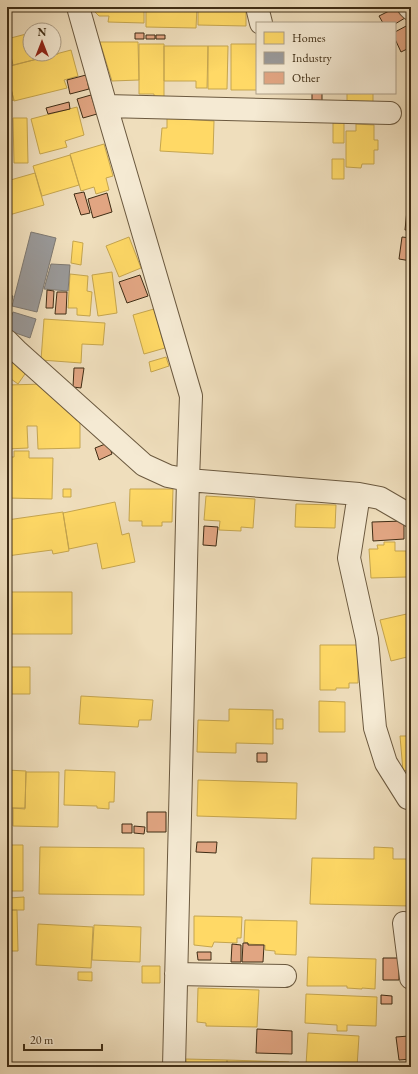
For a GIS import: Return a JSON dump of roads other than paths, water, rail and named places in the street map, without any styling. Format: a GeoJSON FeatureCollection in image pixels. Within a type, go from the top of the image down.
{"type":"FeatureCollection","features":[{"type":"Feature","properties":{"kind":"street"},"geometry":{"type":"LineString","coordinates":[[78,7],[191,396],[174,1067]]}},
{"type":"Feature","properties":{"kind":"street"},"geometry":{"type":"LineString","coordinates":[[257,7],[261,22]]}},
{"type":"Feature","properties":{"kind":"street"},"geometry":{"type":"LineString","coordinates":[[106,106],[390,113]]}},
{"type":"Feature","properties":{"kind":"street"},"geometry":{"type":"LineString","coordinates":[[7,341],[23,358],[144,465],[168,476],[188,480],[359,494],[380,498],[411,516]]}},
{"type":"Feature","properties":{"kind":"street"},"geometry":{"type":"LineString","coordinates":[[359,494],[349,558],[367,639],[375,728],[386,763],[408,798]]}},
{"type":"Feature","properties":{"kind":"street"},"geometry":{"type":"LineString","coordinates":[[404,923],[411,978]]}},
{"type":"Feature","properties":{"kind":"street"},"geometry":{"type":"LineString","coordinates":[[176,974],[285,976]]}}]}
